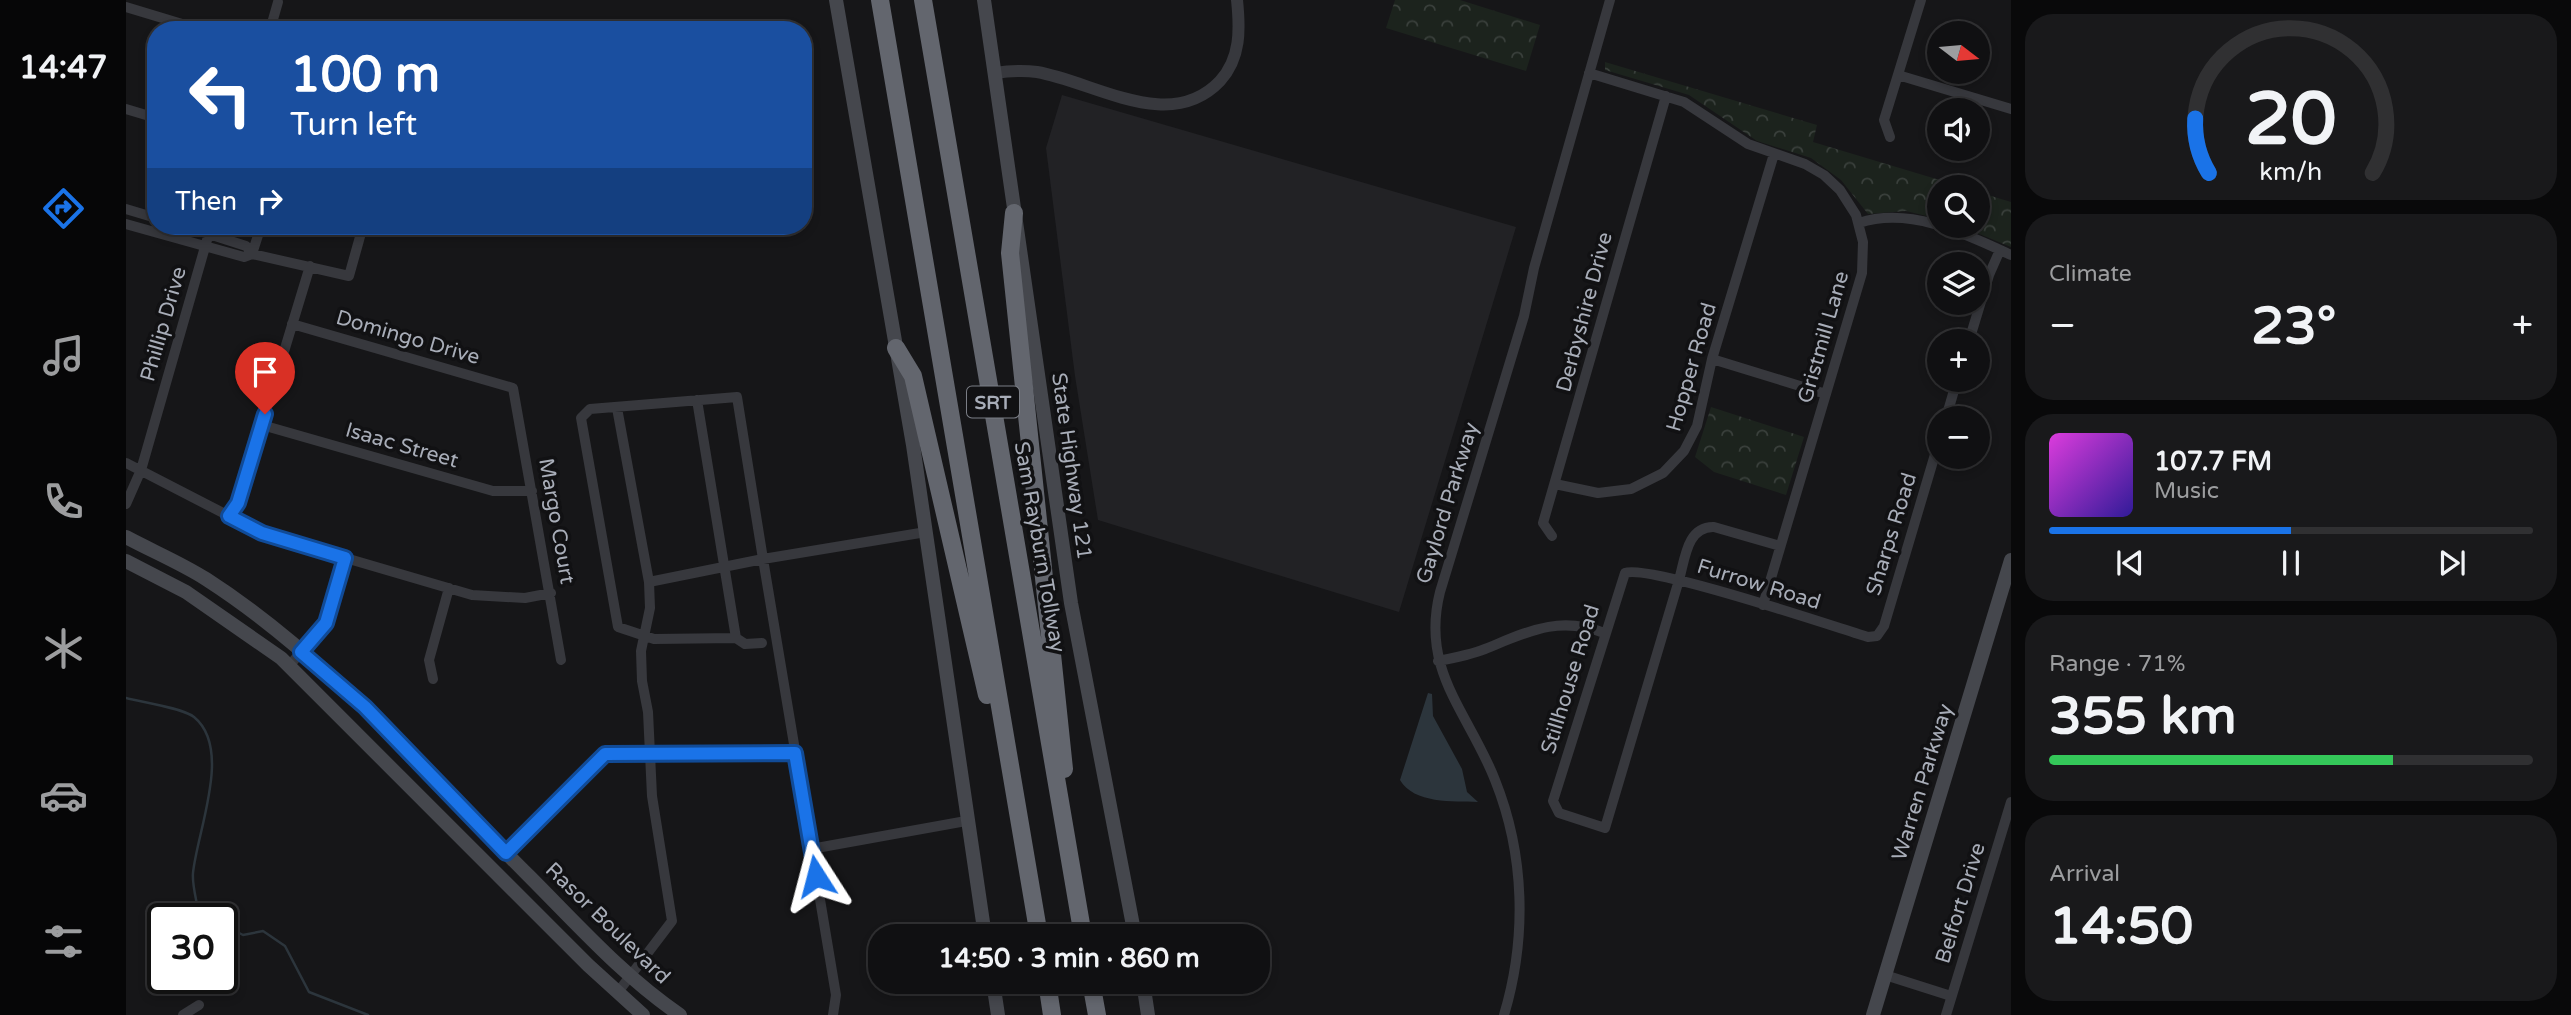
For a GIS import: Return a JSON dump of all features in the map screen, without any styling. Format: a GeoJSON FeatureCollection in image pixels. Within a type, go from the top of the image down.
{"type":"FeatureCollection","features":[{"type":"Feature","properties":{"kind":"highway","name":"SRT"},"geometry":{"type":"LineString","coordinates":[[880,0],[1037,924]]}},
{"type":"Feature","properties":{"kind":"highway","name":"Sam Rayburn Tollway"},"geometry":{"type":"LineString","coordinates":[[923,0],[1081,924]]}},
{"type":"Feature","properties":{"kind":"highway"},"geometry":{"type":"LineString","coordinates":[[1014,213],[1010,253],[1065,768],[1059,804]]}},
{"type":"Feature","properties":{"kind":"highway"},"geometry":{"type":"LineString","coordinates":[[896,348],[913,376],[989,706],[1012,776]]}},
{"type":"Feature","properties":{"kind":"highway"},"geometry":{"type":"LineString","coordinates":[[1048,994],[1052,1015]]}},
{"type":"Feature","properties":{"kind":"highway"},"geometry":{"type":"LineString","coordinates":[[1093,994],[1097,1015]]}},
{"type":"Feature","properties":{"kind":"main road"},"geometry":{"type":"LineString","coordinates":[[836,0],[926,532],[983,924]]}},
{"type":"Feature","properties":{"kind":"main road","name":"State Highway 121"},"geometry":{"type":"LineString","coordinates":[[984,0],[1071,603],[1133,924]]}},
{"type":"Feature","properties":{"kind":"main road","name":"Rasor Boulevard"},"geometry":{"type":"LineString","coordinates":[[126,537],[205,578],[301,652],[365,707],[506,853],[632,976],[680,1015]]}},
{"type":"Feature","properties":{"kind":"main road","name":"Warren Parkway"},"geometry":{"type":"LineString","coordinates":[[1873,1015],[2011,560]]}},
{"type":"Feature","properties":{"kind":"main road","name":"Rasor Boulevard"},"geometry":{"type":"LineString","coordinates":[[126,561],[186,592],[289,666],[643,1015]]}},
{"type":"Feature","properties":{"kind":"main road"},"geometry":{"type":"LineString","coordinates":[[1145,994],[1149,1015]]}},
{"type":"Feature","properties":{"kind":"street"},"geometry":{"type":"LineString","coordinates":[[995,73],[1018,70],[1040,72],[1164,106],[1190,102],[1219,83],[1237,51],[1240,27],[1237,0]]}},
{"type":"Feature","properties":{"kind":"street","name":"Gaylord Parkway"},"geometry":{"type":"LineString","coordinates":[[1504,1015],[1515,971],[1520,925],[1514,842],[1492,772],[1450,694],[1438,661],[1435,629],[1440,592],[1524,316],[1534,268],[1610,0]]}},
{"type":"Feature","properties":{"kind":"street"},"geometry":{"type":"LineString","coordinates":[[1890,138],[1884,120],[1922,0]]}},
{"type":"Feature","properties":{"kind":"street"},"geometry":{"type":"LineString","coordinates":[[273,21],[278,2]]}},
{"type":"Feature","properties":{"kind":"street"},"geometry":{"type":"LineString","coordinates":[[126,7],[172,21]]}},
{"type":"Feature","properties":{"kind":"street","name":"Gristmill Lane"},"geometry":{"type":"LineString","coordinates":[[1589,73],[1694,106],[1748,144],[1805,164],[1829,178],[1846,196],[1859,223],[1864,250],[1862,273],[1763,605]]}},
{"type":"Feature","properties":{"kind":"street"},"geometry":{"type":"LineString","coordinates":[[1898,75],[2011,108]]}},
{"type":"Feature","properties":{"kind":"street","name":"Derbyshire Drive"},"geometry":{"type":"LineString","coordinates":[[1552,536],[1543,523],[1666,96]]}},
{"type":"Feature","properties":{"kind":"street"},"geometry":{"type":"LineString","coordinates":[[126,109],[147,115]]}},
{"type":"Feature","properties":{"kind":"street","name":"Hopper Road"},"geometry":{"type":"LineString","coordinates":[[1555,484],[1590,492],[1612,493],[1637,488],[1663,473],[1684,451],[1694,434],[1712,359],[1774,154]]}},
{"type":"Feature","properties":{"kind":"street"},"geometry":{"type":"LineString","coordinates":[[126,209],[147,215]]}},
{"type":"Feature","properties":{"kind":"street"},"geometry":{"type":"LineString","coordinates":[[1859,223],[1886,217],[1913,219],[1973,237],[2011,255]]}},
{"type":"Feature","properties":{"kind":"street"},"geometry":{"type":"LineString","coordinates":[[126,224],[147,230]]}},
{"type":"Feature","properties":{"kind":"street"},"geometry":{"type":"LineString","coordinates":[[164,235],[244,257],[252,254],[310,265],[349,276],[360,235]]}},
{"type":"Feature","properties":{"kind":"street","name":"Phillip Drive"},"geometry":{"type":"LineString","coordinates":[[126,504],[141,470],[208,235]]}},
{"type":"Feature","properties":{"kind":"street"},"geometry":{"type":"LineString","coordinates":[[215,235],[246,246],[252,254]]}},
{"type":"Feature","properties":{"kind":"street"},"geometry":{"type":"LineString","coordinates":[[252,254],[258,235]]}},
{"type":"Feature","properties":{"kind":"street"},"geometry":{"type":"LineString","coordinates":[[1973,329],[1989,275],[2000,250]]}},
{"type":"Feature","properties":{"kind":"street"},"geometry":{"type":"LineString","coordinates":[[229,516],[238,503],[310,265]]}},
{"type":"Feature","properties":{"kind":"street","name":"Domingo Drive"},"geometry":{"type":"LineString","coordinates":[[292,324],[513,388]]}},
{"type":"Feature","properties":{"kind":"street"},"geometry":{"type":"LineString","coordinates":[[1712,359],[1826,394]]}},
{"type":"Feature","properties":{"kind":"street","name":"Margo Court"},"geometry":{"type":"LineString","coordinates":[[513,388],[561,660]]}},
{"type":"Feature","properties":{"kind":"street"},"geometry":{"type":"LineString","coordinates":[[762,643],[745,644],[736,638],[654,639],[623,630],[616,620],[581,418],[590,409],[737,397],[836,995],[833,1015]]}},
{"type":"Feature","properties":{"kind":"street"},"geometry":{"type":"LineString","coordinates":[[697,400],[736,638]]}},
{"type":"Feature","properties":{"kind":"street"},"geometry":{"type":"LineString","coordinates":[[617,408],[649,582],[650,608],[643,635],[642,681],[648,712],[652,796],[672,921],[618,992]]}},
{"type":"Feature","properties":{"kind":"street","name":"Isaac Street"},"geometry":{"type":"LineString","coordinates":[[262,425],[493,491],[532,491]]}},
{"type":"Feature","properties":{"kind":"street"},"geometry":{"type":"LineString","coordinates":[[126,463],[262,533],[449,588],[489,597],[525,598],[551,593]]}},
{"type":"Feature","properties":{"kind":"street","name":"Sharps Road"},"geometry":{"type":"LineString","coordinates":[[1877,636],[1884,626],[1931,469]]}},
{"type":"Feature","properties":{"kind":"street"},"geometry":{"type":"LineString","coordinates":[[1679,580],[1692,537],[1704,527],[1717,527],[1780,546]]}},
{"type":"Feature","properties":{"kind":"street"},"geometry":{"type":"LineString","coordinates":[[649,582],[763,559],[926,532]]}},
{"type":"Feature","properties":{"kind":"street"},"geometry":{"type":"LineString","coordinates":[[289,666],[326,623],[345,558]]}},
{"type":"Feature","properties":{"kind":"street","name":"Furrow Road"},"geometry":{"type":"LineString","coordinates":[[1628,571],[1679,580],[1868,637],[1877,636]]}},
{"type":"Feature","properties":{"kind":"street","name":"Stillhouse Road"},"geometry":{"type":"LineString","coordinates":[[1628,571],[1622,577],[1553,802],[1556,810],[1569,818],[1605,828],[1679,580]]}},
{"type":"Feature","properties":{"kind":"street"},"geometry":{"type":"LineString","coordinates":[[433,679],[429,660],[449,588]]}},
{"type":"Feature","properties":{"kind":"street"},"geometry":{"type":"LineString","coordinates":[[1438,661],[1475,653],[1545,625],[1576,625],[1604,633]]}},
{"type":"Feature","properties":{"kind":"street"},"geometry":{"type":"LineString","coordinates":[[506,853],[605,754],[795,753]]}},
{"type":"Feature","properties":{"kind":"street","name":"Belfort Drive"},"geometry":{"type":"LineString","coordinates":[[1946,1015],[2011,802]]}},
{"type":"Feature","properties":{"kind":"street"},"geometry":{"type":"LineString","coordinates":[[811,849],[966,821]]}},
{"type":"Feature","properties":{"kind":"street"},"geometry":{"type":"LineString","coordinates":[[1885,975],[1951,996]]}},
{"type":"Feature","properties":{"kind":"street"},"geometry":{"type":"LineString","coordinates":[[183,1015],[199,1005]]}},
{"type":"Feature","properties":{"kind":"shaded area"},"geometry":{"type":"Polygon","coordinates":[[[1062,95],[1516,227],[1399,612],[1098,520],[1075,376],[1046,148],[1062,95]]]}},
{"type":"Feature","properties":{"kind":"shaded area"},"geometry":{"type":"Polygon","coordinates":[[[1428,693],[1432,694],[1433,716],[1462,769],[1467,792],[1478,802],[1424,797],[1406,788],[1400,780],[1428,693]]]}},
{"type":"Feature","properties":{"kind":"green space"},"geometry":{"type":"Polygon","coordinates":[[[1395,0],[1460,0],[1540,25],[1526,71],[1386,28],[1395,0]]]}},
{"type":"Feature","properties":{"kind":"green space"},"geometry":{"type":"Polygon","coordinates":[[[1605,62],[1817,125],[1813,142],[1927,176],[1927,216],[1906,211],[1868,214],[1841,180],[1811,158],[1757,141],[1689,95],[1605,70],[1605,62]]]}},
{"type":"Feature","properties":{"kind":"green space"},"geometry":{"type":"Polygon","coordinates":[[[1990,196],[2011,202],[2011,247],[1989,238],[1990,196]]]}},
{"type":"Feature","properties":{"kind":"green space"},"geometry":{"type":"Polygon","coordinates":[[[1711,407],[1804,437],[1786,495],[1714,472],[1695,457],[1711,407]]]}},
{"type":"Feature","properties":{"kind":"waterway"},"geometry":{"type":"LineString","coordinates":[[126,698],[189,714],[205,731],[211,749],[212,769],[193,877],[197,903]]}},
{"type":"Feature","properties":{"kind":"waterway"},"geometry":{"type":"LineString","coordinates":[[238,932],[243,935],[263,931],[285,946],[309,992],[368,1015]]}},
{"type":"Feature","properties":{"kind":"route"},"geometry":{"type":"LineString","coordinates":[[265,414],[238,503],[229,516],[262,533],[345,558],[326,623],[301,652],[365,707],[506,853],[605,754],[795,753],[816,876]]}}]}
